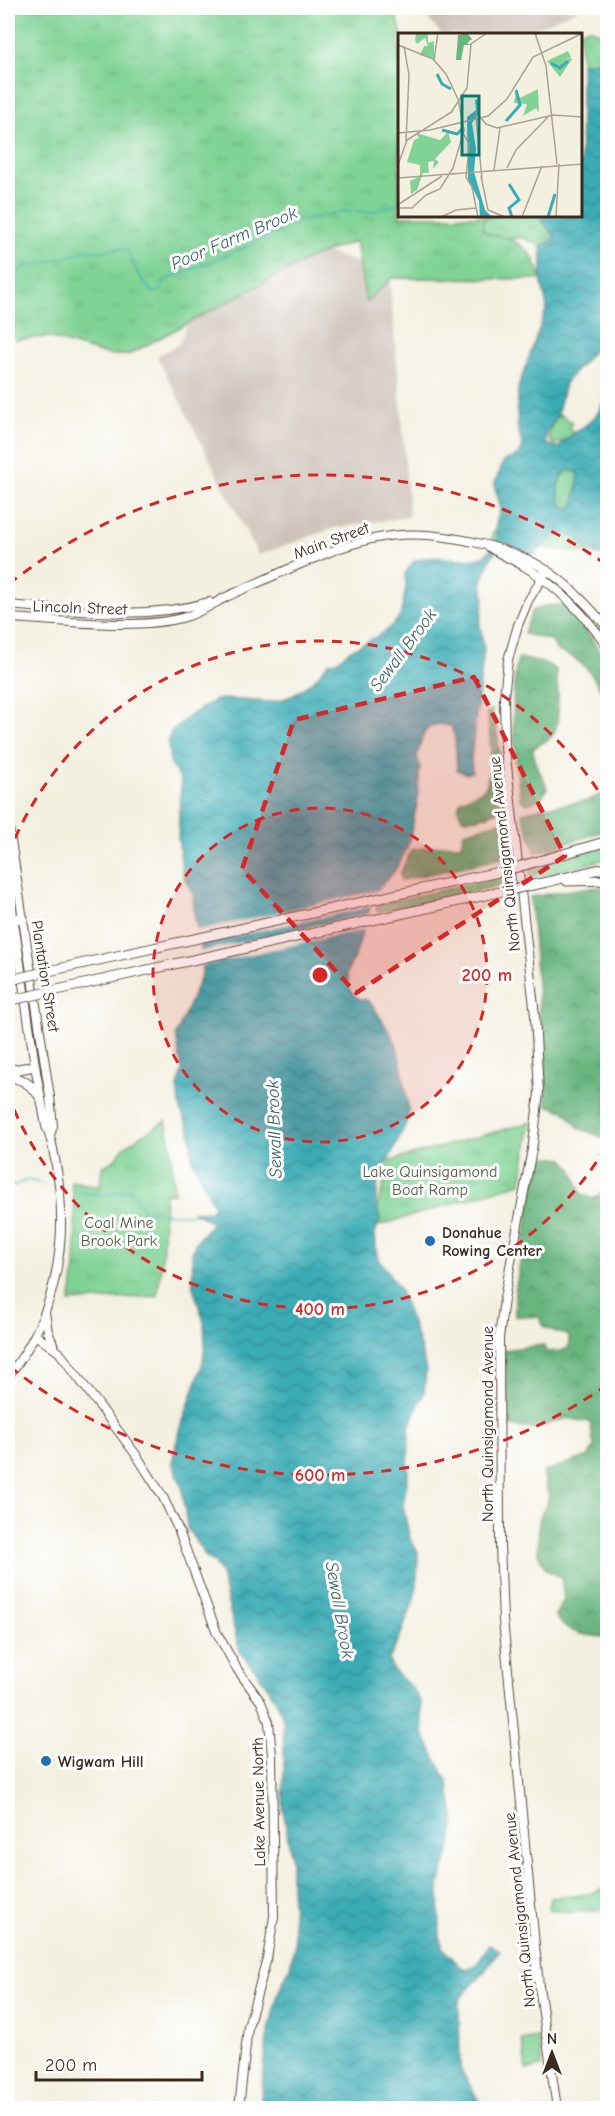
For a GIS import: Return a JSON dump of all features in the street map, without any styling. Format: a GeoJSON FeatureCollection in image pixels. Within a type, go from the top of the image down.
{"type":"FeatureCollection","features":[{"type":"Feature","properties":{"kind":"highway"},"geometry":{"type":"LineString","coordinates":[[9,980],[503,871],[608,841]]}},
{"type":"Feature","properties":{"kind":"highway"},"geometry":{"type":"LineString","coordinates":[[10,1000],[608,867]]}},
{"type":"Feature","properties":{"kind":"highway"},"geometry":{"type":"LineString","coordinates":[[547,882],[608,880]]}},
{"type":"Feature","properties":{"kind":"highway"},"geometry":{"type":"LineString","coordinates":[[10,919],[23,918]]}},
{"type":"Feature","properties":{"kind":"highway"},"geometry":{"type":"LineString","coordinates":[[8,1071],[35,1066]]}},
{"type":"Feature","properties":{"kind":"highway"},"geometry":{"type":"LineString","coordinates":[[8,1076],[28,1083],[40,1097]]}},
{"type":"Feature","properties":{"kind":"main road","name":"Main Street"},"geometry":{"type":"LineString","coordinates":[[152,622],[185,617],[321,555],[371,538],[417,533],[450,536],[484,544],[547,570],[608,628]]}},
{"type":"Feature","properties":{"kind":"main road","name":"Main Street"},"geometry":{"type":"LineString","coordinates":[[503,551],[541,577],[574,604],[608,647]]}},
{"type":"Feature","properties":{"kind":"main road","name":"North Quinsigamond Avenue"},"geometry":{"type":"LineString","coordinates":[[547,570],[528,600],[514,637],[506,674],[504,697],[506,753],[538,1046],[539,1093],[533,1144],[500,1328],[499,1449],[501,1578],[507,1659],[539,1986],[557,2109]]}},
{"type":"Feature","properties":{"kind":"main road","name":"Main Street"},"geometry":{"type":"LineString","coordinates":[[147,613],[182,609],[228,597]]}},
{"type":"Feature","properties":{"kind":"main road","name":"Lincoln Street"},"geometry":{"type":"LineString","coordinates":[[8,605],[91,613],[147,613]]}},
{"type":"Feature","properties":{"kind":"main road","name":"Lincoln Street"},"geometry":{"type":"LineString","coordinates":[[8,618],[104,623],[152,622]]}},
{"type":"Feature","properties":{"kind":"main road","name":"Plantation Street"},"geometry":{"type":"LineString","coordinates":[[8,821],[46,1064],[53,1126],[51,1135]]}},
{"type":"Feature","properties":{"kind":"main road","name":"Plantation Street"},"geometry":{"type":"LineString","coordinates":[[8,881],[10,919],[40,1097],[46,1126],[51,1135],[60,1192],[61,1239],[55,1278],[45,1312],[34,1335],[8,1376]]}},
{"type":"Feature","properties":{"kind":"main road"},"geometry":{"type":"LineString","coordinates":[[35,1066],[46,1064]]}},
{"type":"Feature","properties":{"kind":"main road"},"geometry":{"type":"LineString","coordinates":[[45,1312],[48,1332],[54,1348]]}},
{"type":"Feature","properties":{"kind":"main road"},"geometry":{"type":"LineString","coordinates":[[34,1335],[54,1348]]}},
{"type":"Feature","properties":{"kind":"main road","name":"Lake Avenue North"},"geometry":{"type":"LineString","coordinates":[[54,1348],[114,1424],[163,1497],[181,1537],[217,1633],[237,1669],[261,1701],[268,1722],[272,1756],[274,1917],[267,1958],[248,2027],[239,2109]]}},
{"type":"Feature","properties":{"kind":"highlighted area"},"geometry":{"type":"Polygon","coordinates":[[[474,677],[565,856],[356,993],[242,869],[294,720],[474,677]]]}},
{"type":"Feature","properties":{"kind":"shaded area"},"geometry":{"type":"Polygon","coordinates":[[[419,8],[581,8],[523,33],[440,33],[419,8]]]}},
{"type":"Feature","properties":{"kind":"shaded area"},"geometry":{"type":"Polygon","coordinates":[[[323,251],[389,273],[409,517],[334,528],[258,555],[157,356],[179,344],[193,309],[323,251]]]}},
{"type":"Feature","properties":{"kind":"green space"},"geometry":{"type":"Polygon","coordinates":[[[8,8],[394,8],[402,33],[398,33],[398,218],[487,218],[483,221],[482,229],[518,243],[524,248],[533,259],[540,279],[392,278],[366,302],[356,241],[312,257],[128,355],[110,355],[48,337],[15,340],[8,325],[8,8]]]}},
{"type":"Feature","properties":{"kind":"green space"},"geometry":{"type":"Polygon","coordinates":[[[590,28],[607,37],[607,67],[582,63],[582,33],[572,33],[590,28]]]}},
{"type":"Feature","properties":{"kind":"green space"},"geometry":{"type":"Polygon","coordinates":[[[443,218],[540,218],[556,235],[552,241],[541,246],[523,238],[484,238],[443,218]]]}},
{"type":"Feature","properties":{"kind":"green space"},"geometry":{"type":"Polygon","coordinates":[[[559,414],[572,422],[569,428],[574,433],[565,441],[553,444],[548,438],[552,424],[559,414]]]}},
{"type":"Feature","properties":{"kind":"green space"},"geometry":{"type":"Polygon","coordinates":[[[568,470],[578,473],[579,476],[574,505],[568,509],[561,505],[558,490],[561,478],[568,470]]]}},
{"type":"Feature","properties":{"kind":"green space"},"geometry":{"type":"Polygon","coordinates":[[[504,529],[568,531],[607,556],[492,539],[493,532],[504,529]]]}},
{"type":"Feature","properties":{"kind":"green space"},"geometry":{"type":"Polygon","coordinates":[[[559,605],[570,609],[582,623],[607,663],[607,700],[588,670],[576,659],[557,651],[551,640],[524,634],[532,611],[545,606],[559,605]]]}},
{"type":"Feature","properties":{"kind":"green space"},"geometry":{"type":"Polygon","coordinates":[[[519,658],[547,664],[556,670],[558,694],[555,730],[550,738],[533,749],[534,759],[547,788],[539,799],[527,804],[520,799],[514,730],[515,679],[519,658]]]}},
{"type":"Feature","properties":{"kind":"green space"},"geometry":{"type":"Polygon","coordinates":[[[491,709],[498,744],[502,808],[482,817],[462,818],[459,804],[462,800],[478,793],[486,786],[491,750],[487,714],[491,709]]]}},
{"type":"Feature","properties":{"kind":"green space"},"geometry":{"type":"Polygon","coordinates":[[[607,792],[607,830],[536,853],[522,813],[587,801],[607,792]]]}},
{"type":"Feature","properties":{"kind":"green space"},"geometry":{"type":"Polygon","coordinates":[[[500,822],[504,824],[508,857],[401,880],[400,874],[411,850],[442,845],[461,845],[464,832],[500,822]]]}},
{"type":"Feature","properties":{"kind":"green space"},"geometry":{"type":"Polygon","coordinates":[[[607,846],[607,859],[531,878],[530,869],[607,846]]]}},
{"type":"Feature","properties":{"kind":"green space"},"geometry":{"type":"Polygon","coordinates":[[[509,875],[510,883],[377,912],[377,905],[509,875]]]}},
{"type":"Feature","properties":{"kind":"green space"},"geometry":{"type":"Polygon","coordinates":[[[608,887],[607,1139],[579,1128],[566,1112],[547,1105],[530,897],[584,888],[608,887]]]}},
{"type":"Feature","properties":{"kind":"green space","name":"Coal Mine Brook Park"},"geometry":{"type":"Polygon","coordinates":[[[166,1121],[171,1147],[174,1193],[165,1193],[162,1262],[157,1296],[70,1302],[76,1242],[71,1181],[100,1187],[102,1167],[114,1159],[127,1145],[166,1121]]]}},
{"type":"Feature","properties":{"kind":"green space","name":"Lake Quinsigamond Boat Ramp"},"geometry":{"type":"Polygon","coordinates":[[[531,1122],[521,1183],[375,1227],[378,1205],[390,1161],[531,1122]]]}},
{"type":"Feature","properties":{"kind":"green space"},"geometry":{"type":"Polygon","coordinates":[[[547,1157],[564,1159],[572,1169],[582,1194],[593,1199],[607,1190],[607,1637],[577,1633],[559,1621],[555,1615],[564,1600],[561,1577],[546,1570],[538,1553],[539,1520],[549,1497],[543,1472],[589,1456],[594,1446],[590,1422],[567,1418],[533,1429],[509,1426],[504,1350],[543,1345],[547,1352],[569,1348],[569,1336],[545,1328],[539,1317],[515,1316],[515,1292],[537,1165],[547,1157]]]}},
{"type":"Feature","properties":{"kind":"green space"},"geometry":{"type":"Polygon","coordinates":[[[607,1885],[607,1910],[566,1913],[549,1910],[551,1898],[589,1894],[607,1885]]]}},
{"type":"Feature","properties":{"kind":"green space"},"geometry":{"type":"Polygon","coordinates":[[[538,2037],[542,2067],[526,2070],[522,2040],[538,2037]]]}},
{"type":"Feature","properties":{"kind":"water","name":"Sewall Brook"},"geometry":{"type":"Polygon","coordinates":[[[607,61],[607,328],[593,351],[565,383],[557,416],[545,440],[548,445],[559,447],[595,416],[603,403],[604,379],[607,377],[607,559],[572,536],[564,534],[556,536],[533,555],[503,542],[492,556],[482,581],[484,599],[480,624],[484,649],[471,758],[472,772],[466,774],[457,770],[455,739],[451,726],[438,724],[427,729],[417,756],[420,766],[417,804],[408,846],[394,872],[375,892],[356,953],[347,973],[350,990],[354,995],[367,1000],[373,1006],[395,1041],[408,1105],[408,1117],[404,1128],[378,1182],[376,1203],[380,1220],[375,1233],[377,1256],[400,1290],[426,1370],[424,1393],[409,1427],[408,1476],[403,1506],[410,1539],[418,1552],[417,1586],[413,1603],[389,1660],[393,1670],[412,1688],[421,1702],[423,1733],[448,1783],[455,1821],[451,1846],[439,1884],[440,1939],[444,1949],[460,1966],[466,1969],[476,1965],[489,1945],[500,1950],[459,2002],[460,2068],[483,2108],[260,2108],[267,2038],[278,1993],[290,1967],[295,1943],[291,1855],[283,1810],[283,1719],[271,1692],[240,1653],[221,1574],[214,1562],[206,1557],[187,1528],[182,1487],[172,1462],[178,1436],[203,1362],[205,1344],[204,1322],[193,1287],[192,1253],[196,1242],[212,1223],[194,1212],[211,1211],[214,1206],[192,1159],[190,1130],[181,1111],[178,1096],[182,1071],[176,1035],[202,974],[201,941],[195,921],[193,895],[183,875],[178,838],[181,780],[170,763],[168,740],[172,731],[189,716],[215,700],[271,702],[294,695],[314,680],[330,662],[337,661],[348,652],[385,632],[400,617],[406,587],[405,574],[414,561],[436,557],[479,558],[494,546],[498,537],[498,531],[495,528],[500,509],[495,484],[503,462],[518,455],[523,449],[517,425],[518,388],[547,307],[541,280],[541,246],[552,241],[556,235],[540,218],[582,218],[582,62],[607,61]],[[568,470],[559,481],[561,505],[568,509],[574,505],[578,473],[568,470]]]}},
{"type":"Feature","properties":{"kind":"pier"},"geometry":{"type":"Polygon","coordinates":[[[380,890],[373,906],[198,944],[195,931],[380,890]]]}},
{"type":"Feature","properties":{"kind":"pier"},"geometry":{"type":"Polygon","coordinates":[[[370,914],[365,929],[198,966],[198,952],[370,914]]]}},
{"type":"Feature","properties":{"kind":"waterway","name":"Poor Farm Brook"},"geometry":{"type":"LineString","coordinates":[[8,276],[14,276],[23,268],[89,249],[94,251],[123,249],[128,250],[138,273],[154,293],[161,291],[164,281],[251,245],[289,224],[345,211],[371,212],[398,204]]}},
{"type":"Feature","properties":{"kind":"waterway"},"geometry":{"type":"LineString","coordinates":[[8,1181],[13,1186],[27,1180],[44,1184]]}},
{"type":"Feature","properties":{"kind":"waterway"},"geometry":{"type":"LineString","coordinates":[[81,1192],[102,1196],[131,1189],[144,1211],[196,1214]]}},
{"type":"Feature","properties":{"kind":"place","name":"Donahue Rowing Center"},"geometry":{"type":"Point","coordinates":[430,1241]}},
{"type":"Feature","properties":{"kind":"place","name":"Wigwam Hill"},"geometry":{"type":"Point","coordinates":[46,1761]}}]}
